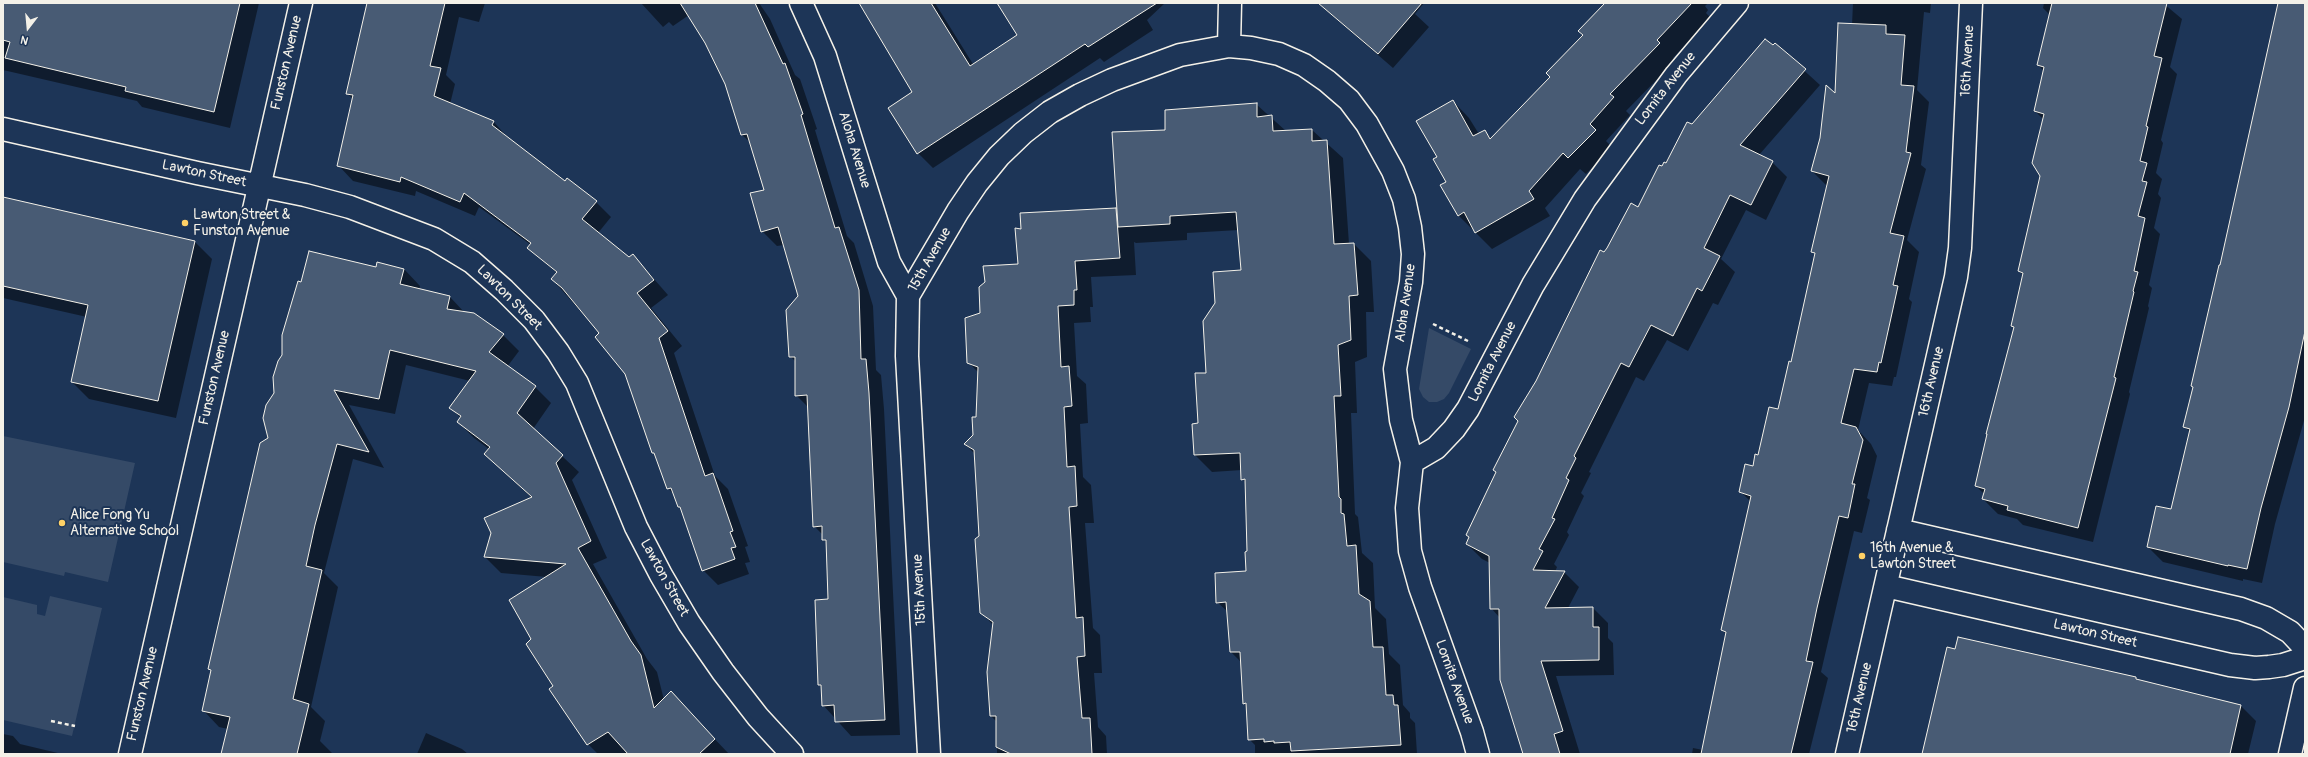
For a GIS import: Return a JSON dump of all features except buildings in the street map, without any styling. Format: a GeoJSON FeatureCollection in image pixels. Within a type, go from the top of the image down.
{"type":"FeatureCollection","features":[{"type":"Feature","properties":{"kind":"street","name":"Funston Avenue"},"geometry":{"type":"LineString","coordinates":[[130,754],[301,3]]}},
{"type":"Feature","properties":{"kind":"street","name":"Aloha Avenue"},"geometry":{"type":"LineString","coordinates":[[801,3],[825,56],[889,262],[908,296]]}},
{"type":"Feature","properties":{"kind":"street"},"geometry":{"type":"LineString","coordinates":[[1229,46],[1230,3]]}},
{"type":"Feature","properties":{"kind":"street","name":"Lomita Avenue"},"geometry":{"type":"LineString","coordinates":[[1478,754],[1472,732],[1420,587],[1410,551],[1407,508],[1412,462],[1436,448],[1454,429],[1468,409],[1533,285],[1585,199],[1676,74],[1737,3]]}},
{"type":"Feature","properties":{"kind":"street","name":"16th Avenue"},"geometry":{"type":"LineString","coordinates":[[1847,754],[1956,277],[1960,248],[1971,3]]}},
{"type":"Feature","properties":{"kind":"street","name":"Aloha Avenue"},"geometry":{"type":"LineString","coordinates":[[1229,46],[1251,48],[1278,54],[1304,65],[1349,100],[1367,124],[1393,171],[1404,199],[1410,227],[1413,254],[1411,282],[1395,369],[1401,420],[1412,462]]}},
{"type":"Feature","properties":{"kind":"street","name":"15th Avenue"},"geometry":{"type":"LineString","coordinates":[[929,754],[906,356],[908,296],[958,211],[977,183],[999,156],[1024,132],[1050,112],[1080,95],[1112,80],[1180,55],[1229,46]]}},
{"type":"Feature","properties":{"kind":"street","name":"Lawton Street"},"geometry":{"type":"LineString","coordinates":[[3,129],[305,195],[350,207],[434,239],[472,262],[504,290],[534,320],[558,352],[577,383],[636,527],[682,611],[723,672],[758,717],[792,754]]}},
{"type":"Feature","properties":{"kind":"street"},"geometry":{"type":"LineString","coordinates":[[1898,530],[2241,609],[2266,618],[2290,632],[2305,648]]}},
{"type":"Feature","properties":{"kind":"street","name":"Lawton Street"},"geometry":{"type":"LineString","coordinates":[[1886,586],[2230,665],[2255,668],[2269,667],[2283,665],[2305,658]]}},
{"type":"Feature","properties":{"kind":"street"},"geometry":{"type":"LineString","coordinates":[[2290,754],[2305,688]]}},
{"type":"Feature","properties":{"kind":"path"},"geometry":{"type":"LineString","coordinates":[[1406,311],[1496,355]]}},
{"type":"Feature","properties":{"kind":"path"},"geometry":{"type":"LineString","coordinates":[[51,721],[75,726]]}},
{"type":"Feature","properties":{"kind":"shaded area"},"geometry":{"type":"Polygon","coordinates":[[[1429,328],[1471,349],[1449,393],[1444,399],[1437,402],[1429,402],[1423,397],[1419,389],[1429,328]]]}},
{"type":"Feature","properties":{"kind":"shaded area"},"geometry":{"type":"Polygon","coordinates":[[[3,436],[135,463],[108,582],[65,572],[64,576],[3,562],[3,436]]]}},
{"type":"Feature","properties":{"kind":"shaded area"},"geometry":{"type":"Polygon","coordinates":[[[50,596],[102,608],[72,736],[3,720],[3,597],[37,605],[37,614],[45,616],[50,596]]]}},
{"type":"Feature","properties":{"kind":"place","name":"Lawton Street & Funston Avenue"},"geometry":{"type":"Point","coordinates":[185,223]}},
{"type":"Feature","properties":{"kind":"place","name":"Alice Fong Yu Alternative School"},"geometry":{"type":"Point","coordinates":[62,523]}},
{"type":"Feature","properties":{"kind":"place","name":"16th Avenue & Lawton Street"},"geometry":{"type":"Point","coordinates":[1862,556]}}]}
